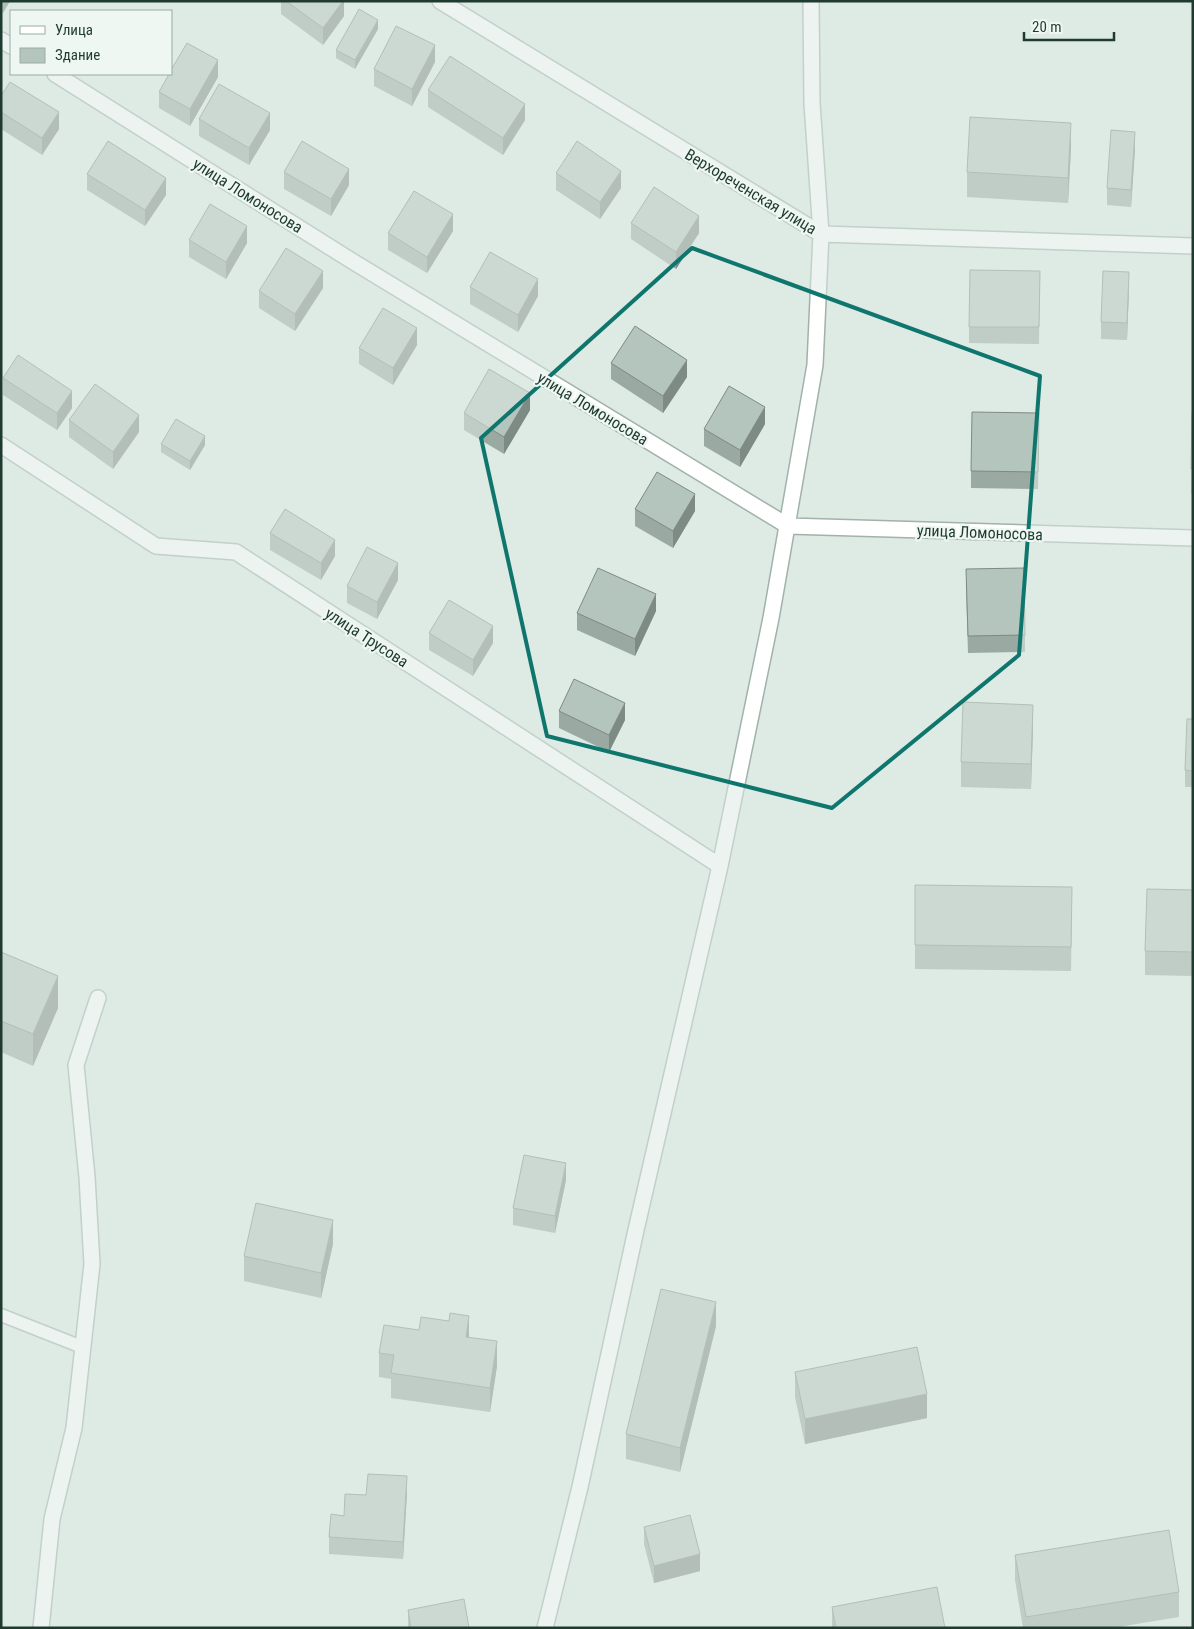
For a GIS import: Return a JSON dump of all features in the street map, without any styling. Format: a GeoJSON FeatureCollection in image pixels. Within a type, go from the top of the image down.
{"type":"FeatureCollection","features":[{"type":"Feature","properties":{"kind":"street","name":"Верхореченская улица"},"geometry":{"type":"LineString","coordinates":[[440,1],[821,234],[1193,246]]}},
{"type":"Feature","properties":{"kind":"street"},"geometry":{"type":"LineString","coordinates":[[545,1628],[580,1487],[638,1220],[720,866],[771,618],[815,365],[821,234],[812,103],[812,1]]}},
{"type":"Feature","properties":{"kind":"street","name":"улица Ломоносова"},"geometry":{"type":"LineString","coordinates":[[57,75],[352,261],[788,526],[1193,538]]}},
{"type":"Feature","properties":{"kind":"street","name":"улица Трусова"},"geometry":{"type":"LineString","coordinates":[[1,445],[156,546],[236,552],[720,866]]}},
{"type":"Feature","properties":{"kind":"street"},"geometry":{"type":"LineString","coordinates":[[41,1628],[52,1519],[74,1428],[92,1264],[87,1177],[76,1065],[98,998]]}},
{"type":"Feature","properties":{"kind":"lane"},"geometry":{"type":"LineString","coordinates":[[1,1315],[82,1347]]}},
{"type":"Feature","properties":{"kind":"highlighted area"},"geometry":{"type":"Polygon","coordinates":[[[692,248],[1040,376],[1019,655],[832,808],[547,736],[481,438],[692,248]]]}},
{"type":"Feature","properties":{"kind":"building"},"geometry":{"type":"Polygon","coordinates":[[[286,1],[343,1],[323,28],[286,1]]]}},
{"type":"Feature","properties":{"kind":"building"},"geometry":{"type":"Polygon","coordinates":[[[359,9],[378,20],[355,60],[336,50],[359,9]]]}},
{"type":"Feature","properties":{"kind":"building"},"geometry":{"type":"Polygon","coordinates":[[[396,26],[435,45],[412,89],[374,69],[396,26]]]}},
{"type":"Feature","properties":{"kind":"building"},"geometry":{"type":"Polygon","coordinates":[[[187,43],[218,60],[190,109],[159,92],[168,75],[172,75],[172,68],[187,43]]]}},
{"type":"Feature","properties":{"kind":"building"},"geometry":{"type":"Polygon","coordinates":[[[450,56],[525,104],[503,138],[428,90],[450,56]]]}},
{"type":"Feature","properties":{"kind":"building"},"geometry":{"type":"Polygon","coordinates":[[[10,82],[59,112],[42,138],[1,112],[1,96],[10,82]]]}},
{"type":"Feature","properties":{"kind":"building"},"geometry":{"type":"Polygon","coordinates":[[[219,84],[270,113],[249,148],[199,119],[219,84]]]}},
{"type":"Feature","properties":{"kind":"building"},"geometry":{"type":"Polygon","coordinates":[[[970,117],[1071,123],[1068,178],[967,172],[970,117]]]}},
{"type":"Feature","properties":{"kind":"building"},"geometry":{"type":"Polygon","coordinates":[[[1111,130],[1135,132],[1131,190],[1107,188],[1111,130]]]}},
{"type":"Feature","properties":{"kind":"building"},"geometry":{"type":"Polygon","coordinates":[[[108,141],[166,178],[145,210],[87,174],[108,141]]]}},
{"type":"Feature","properties":{"kind":"building"},"geometry":{"type":"Polygon","coordinates":[[[302,141],[349,169],[331,199],[284,172],[302,141]]]}},
{"type":"Feature","properties":{"kind":"building"},"geometry":{"type":"Polygon","coordinates":[[[577,141],[621,171],[600,202],[556,173],[577,141]]]}},
{"type":"Feature","properties":{"kind":"building"},"geometry":{"type":"Polygon","coordinates":[[[654,187],[699,216],[676,252],[631,223],[654,187]]]}},
{"type":"Feature","properties":{"kind":"building"},"geometry":{"type":"Polygon","coordinates":[[[414,191],[453,214],[427,257],[388,233],[414,191]]]}},
{"type":"Feature","properties":{"kind":"building"},"geometry":{"type":"Polygon","coordinates":[[[210,204],[247,226],[226,262],[189,240],[210,204]]]}},
{"type":"Feature","properties":{"kind":"building"},"geometry":{"type":"Polygon","coordinates":[[[286,248],[323,271],[295,314],[259,291],[286,248]]]}},
{"type":"Feature","properties":{"kind":"building"},"geometry":{"type":"Polygon","coordinates":[[[490,252],[538,279],[518,315],[470,287],[490,252]]]}},
{"type":"Feature","properties":{"kind":"building"},"geometry":{"type":"Polygon","coordinates":[[[970,270],[1040,271],[1039,327],[969,327],[970,270]]]}},
{"type":"Feature","properties":{"kind":"building"},"geometry":{"type":"Polygon","coordinates":[[[1103,271],[1129,272],[1127,323],[1101,322],[1103,271]]]}},
{"type":"Feature","properties":{"kind":"building"},"geometry":{"type":"Polygon","coordinates":[[[383,308],[417,328],[393,368],[359,348],[383,308]]]}},
{"type":"Feature","properties":{"kind":"building"},"geometry":{"type":"Polygon","coordinates":[[[635,326],[687,360],[663,396],[611,363],[635,326]]]}},
{"type":"Feature","properties":{"kind":"building"},"geometry":{"type":"Polygon","coordinates":[[[18,355],[72,391],[57,413],[3,378],[18,355]]]}},
{"type":"Feature","properties":{"kind":"building"},"geometry":{"type":"Polygon","coordinates":[[[489,369],[530,393],[504,437],[464,413],[489,369]]]}},
{"type":"Feature","properties":{"kind":"building"},"geometry":{"type":"Polygon","coordinates":[[[95,384],[139,415],[113,452],[69,420],[95,384]]]}},
{"type":"Feature","properties":{"kind":"building"},"geometry":{"type":"Polygon","coordinates":[[[729,386],[765,407],[740,450],[704,429],[729,386]]]}},
{"type":"Feature","properties":{"kind":"building"},"geometry":{"type":"Polygon","coordinates":[[[1192,411],[1193,469],[1191,469],[1192,411]]]}},
{"type":"Feature","properties":{"kind":"building"},"geometry":{"type":"Polygon","coordinates":[[[972,412],[1039,413],[1038,472],[971,471],[972,412]]]}},
{"type":"Feature","properties":{"kind":"building"},"geometry":{"type":"Polygon","coordinates":[[[176,419],[205,436],[190,461],[161,444],[176,419]]]}},
{"type":"Feature","properties":{"kind":"building"},"geometry":{"type":"Polygon","coordinates":[[[657,472],[695,494],[673,531],[635,509],[657,472]]]}},
{"type":"Feature","properties":{"kind":"building"},"geometry":{"type":"Polygon","coordinates":[[[285,509],[335,540],[321,563],[270,533],[285,509]]]}},
{"type":"Feature","properties":{"kind":"building"},"geometry":{"type":"Polygon","coordinates":[[[367,547],[398,563],[377,602],[347,586],[367,547]]]}},
{"type":"Feature","properties":{"kind":"building"},"geometry":{"type":"Polygon","coordinates":[[[598,568],[656,594],[635,639],[577,613],[598,568]]]}},
{"type":"Feature","properties":{"kind":"building"},"geometry":{"type":"Polygon","coordinates":[[[1024,568],[1025,635],[968,636],[966,569],[1024,568]]]}},
{"type":"Feature","properties":{"kind":"building"},"geometry":{"type":"Polygon","coordinates":[[[449,600],[493,626],[473,660],[429,633],[449,600]]]}},
{"type":"Feature","properties":{"kind":"building"},"geometry":{"type":"Polygon","coordinates":[[[574,679],[625,703],[609,735],[559,711],[574,679]]]}},
{"type":"Feature","properties":{"kind":"building"},"geometry":{"type":"Polygon","coordinates":[[[963,702],[1033,705],[1031,764],[961,762],[963,702]]]}},
{"type":"Feature","properties":{"kind":"building"},"geometry":{"type":"Polygon","coordinates":[[[1187,719],[1193,719],[1193,771],[1185,770],[1187,719]]]}},
{"type":"Feature","properties":{"kind":"building"},"geometry":{"type":"Polygon","coordinates":[[[915,885],[1072,887],[1071,947],[915,945],[915,885]]]}},
{"type":"Feature","properties":{"kind":"building"},"geometry":{"type":"Polygon","coordinates":[[[1147,889],[1193,890],[1193,952],[1145,951],[1147,889]]]}},
{"type":"Feature","properties":{"kind":"building"},"geometry":{"type":"Polygon","coordinates":[[[1,952],[58,976],[33,1034],[1,1021],[1,952]]]}},
{"type":"Feature","properties":{"kind":"building"},"geometry":{"type":"Polygon","coordinates":[[[524,1155],[566,1163],[555,1216],[513,1208],[524,1155]]]}},
{"type":"Feature","properties":{"kind":"building"},"geometry":{"type":"Polygon","coordinates":[[[256,1203],[333,1220],[321,1273],[244,1256],[256,1203]]]}},
{"type":"Feature","properties":{"kind":"building"},"geometry":{"type":"Polygon","coordinates":[[[661,1289],[716,1302],[680,1448],[626,1434],[661,1289]]]}},
{"type":"Feature","properties":{"kind":"building"},"geometry":{"type":"Polygon","coordinates":[[[450,1313],[469,1316],[466,1337],[497,1341],[490,1388],[391,1373],[394,1355],[379,1353],[384,1325],[419,1330],[421,1317],[449,1321],[450,1313]]]}},
{"type":"Feature","properties":{"kind":"building"},"geometry":{"type":"Polygon","coordinates":[[[917,1347],[927,1394],[805,1419],[795,1372],[917,1347]]]}},
{"type":"Feature","properties":{"kind":"building"},"geometry":{"type":"Polygon","coordinates":[[[368,1474],[407,1476],[403,1542],[329,1537],[331,1514],[344,1516],[345,1494],[366,1495],[368,1474]]]}},
{"type":"Feature","properties":{"kind":"building"},"geometry":{"type":"Polygon","coordinates":[[[690,1515],[700,1554],[654,1566],[644,1527],[690,1515]]]}},
{"type":"Feature","properties":{"kind":"building"},"geometry":{"type":"Polygon","coordinates":[[[1169,1530],[1179,1592],[1026,1617],[1015,1555],[1169,1530]]]}},
{"type":"Feature","properties":{"kind":"building"},"geometry":{"type":"Polygon","coordinates":[[[937,1587],[945,1628],[836,1628],[832,1607],[937,1587]]]}},
{"type":"Feature","properties":{"kind":"building"},"geometry":{"type":"Polygon","coordinates":[[[464,1599],[469,1628],[411,1628],[408,1610],[464,1599]]]}}]}
